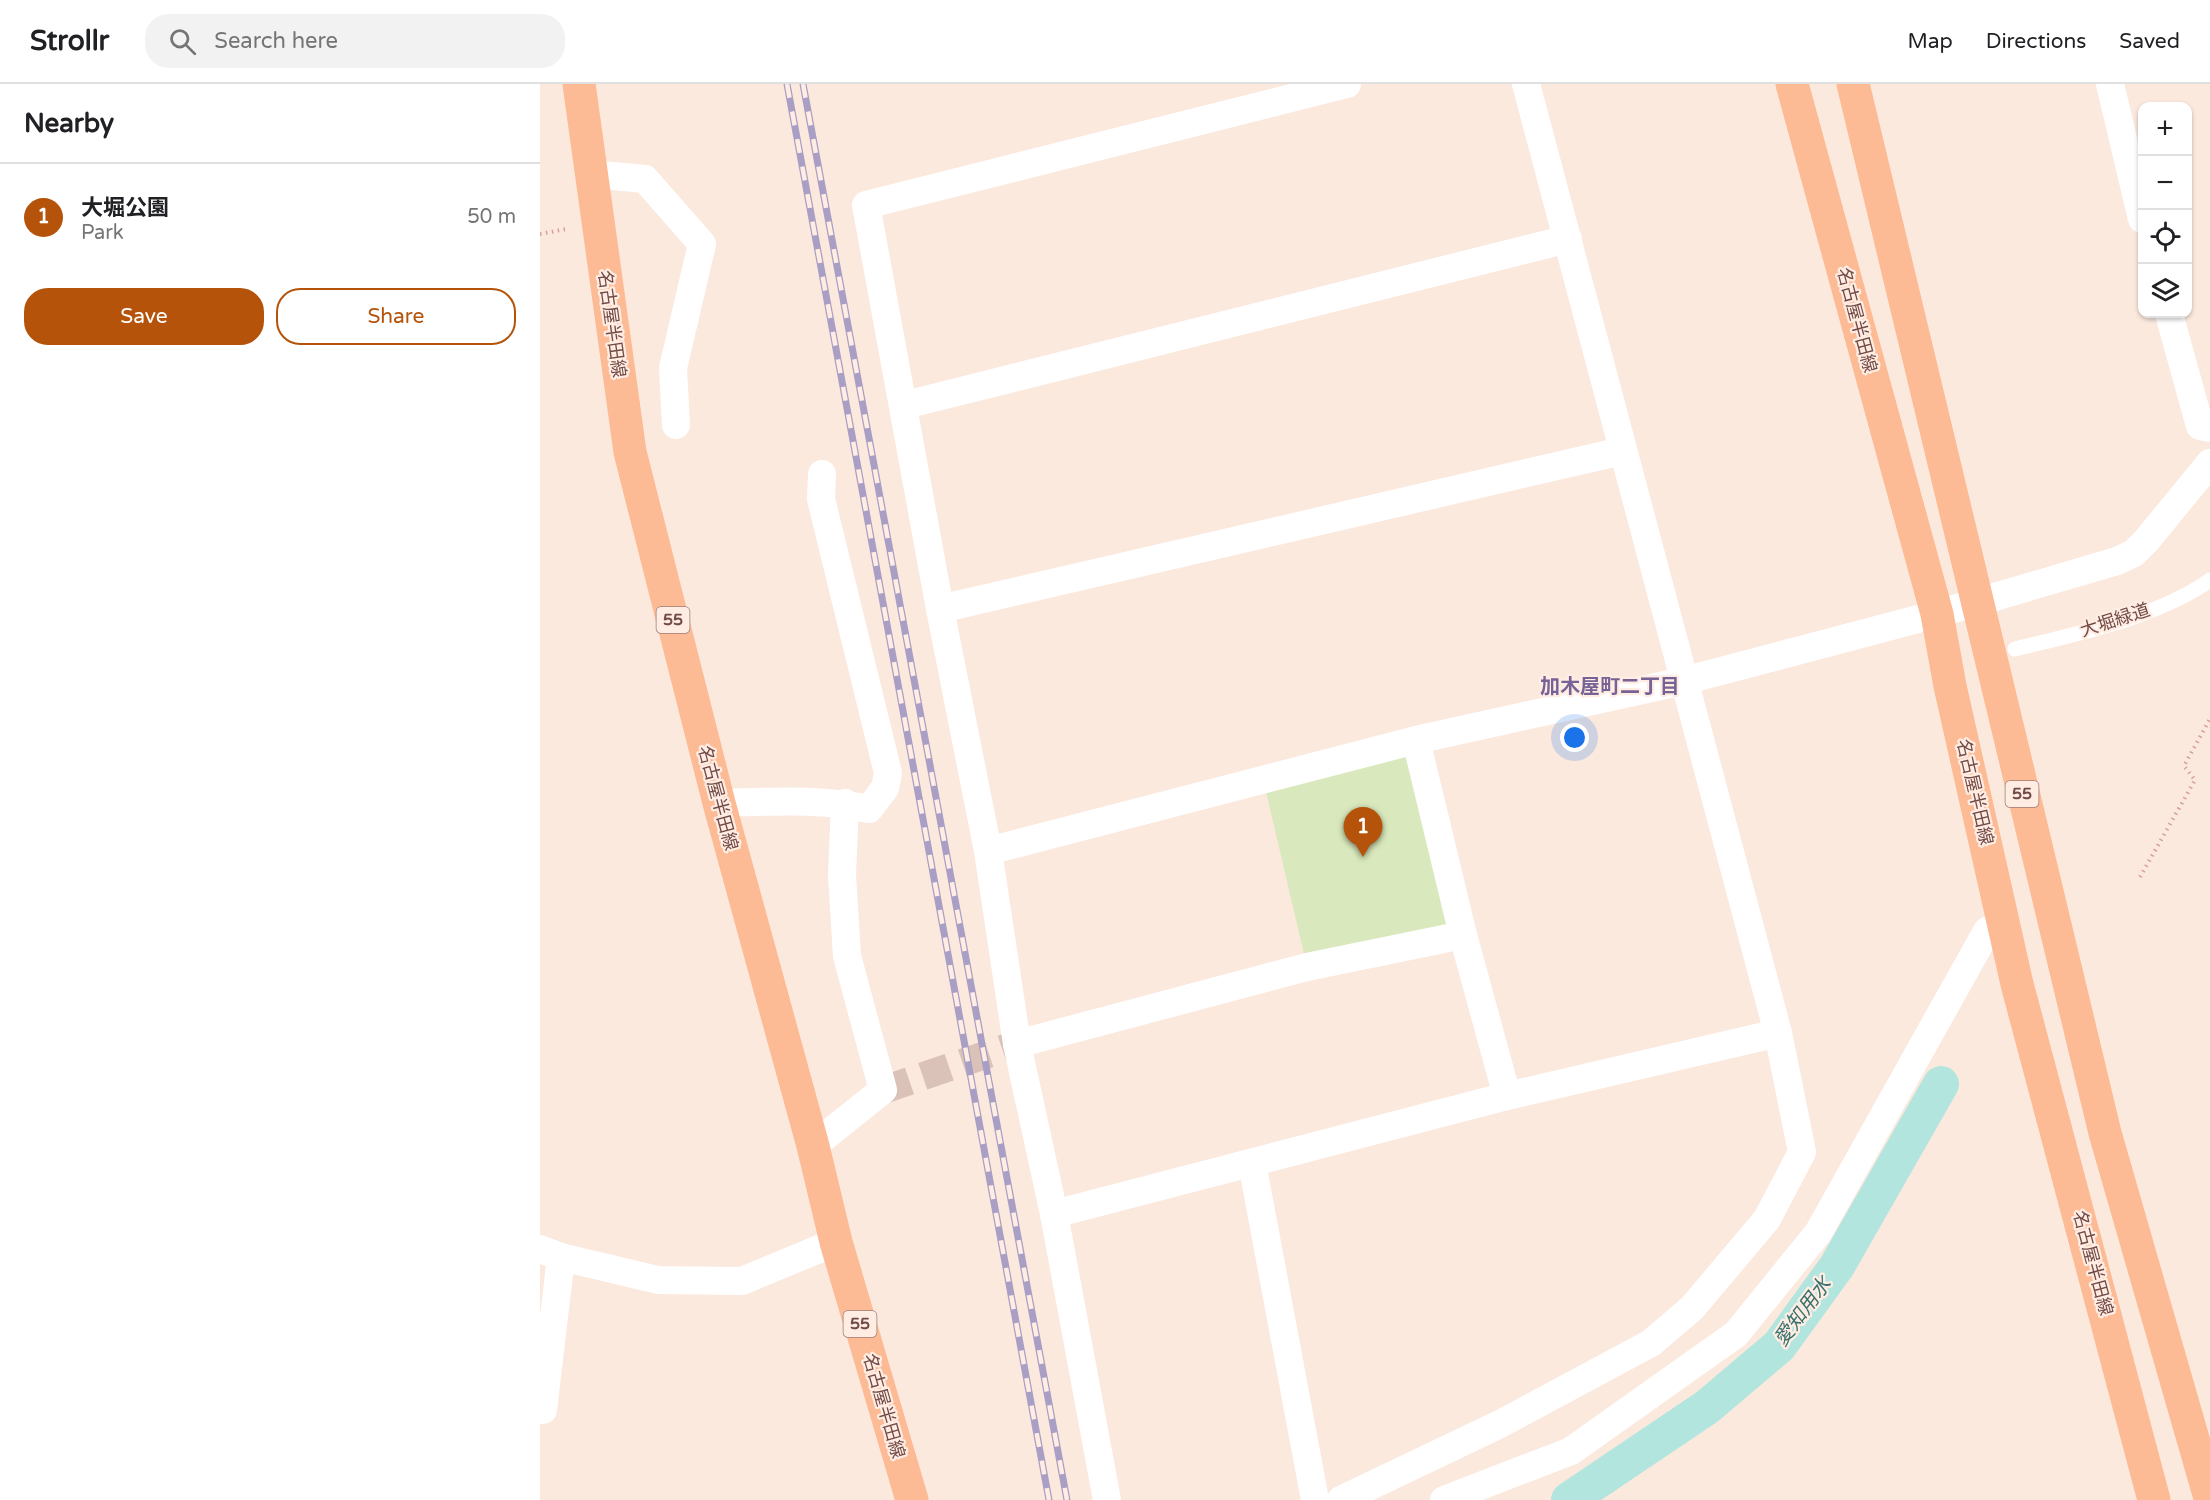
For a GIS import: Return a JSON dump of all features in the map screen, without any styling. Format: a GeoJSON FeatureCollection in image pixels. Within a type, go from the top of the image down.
{"type":"FeatureCollection","features":[{"type":"Feature","properties":{"kind":"main road","name":"名古屋半田線"},"geometry":{"type":"LineString","coordinates":[[579,84],[630,452],[719,803],[813,1146],[836,1242],[912,1500]]}},
{"type":"Feature","properties":{"kind":"main road","name":"名古屋半田線"},"geometry":{"type":"LineString","coordinates":[[1792,84],[1937,614],[1950,686],[2005,922],[2017,984],[2154,1500]]}},
{"type":"Feature","properties":{"kind":"main road","name":"55"},"geometry":{"type":"LineString","coordinates":[[1853,84],[2105,1133],[2209,1490]]}},
{"type":"Feature","properties":{"kind":"street"},"geometry":{"type":"LineString","coordinates":[[1107,1500],[1054,1214],[1017,1044],[988,851],[940,609],[905,405],[866,205],[1347,84]]}},
{"type":"Feature","properties":{"kind":"street"},"geometry":{"type":"LineString","coordinates":[[1341,1500],[1500,1424],[1651,1343],[1692,1308],[1767,1219],[1802,1152],[1778,1033],[1526,84]]}},
{"type":"Feature","properties":{"kind":"street"},"geometry":{"type":"LineString","coordinates":[[2110,84],[2140,210]]}},
{"type":"Feature","properties":{"kind":"street"},"geometry":{"type":"LineString","coordinates":[[591,174],[645,179],[702,244],[673,368],[676,425]]}},
{"type":"Feature","properties":{"kind":"street"},"geometry":{"type":"LineString","coordinates":[[905,405],[1568,239]]}},
{"type":"Feature","properties":{"kind":"street"},"geometry":{"type":"LineString","coordinates":[[2170,318],[2200,426],[2210,428]]}},
{"type":"Feature","properties":{"kind":"street"},"geometry":{"type":"LineString","coordinates":[[940,609],[1622,451]]}},
{"type":"Feature","properties":{"kind":"street"},"geometry":{"type":"LineString","coordinates":[[988,851],[1416,740],[1683,681],[1937,614],[2117,561],[2134,553],[2210,463]]}},
{"type":"Feature","properties":{"kind":"street"},"geometry":{"type":"LineString","coordinates":[[719,803],[845,803],[869,808],[885,788],[888,774],[821,499],[822,474]]}},
{"type":"Feature","properties":{"kind":"street"},"geometry":{"type":"LineString","coordinates":[[1416,740],[1463,935],[1507,1096]]}},
{"type":"Feature","properties":{"kind":"street"},"geometry":{"type":"LineString","coordinates":[[813,1146],[884,1090],[847,956],[842,875],[845,803]]}},
{"type":"Feature","properties":{"kind":"street"},"geometry":{"type":"LineString","coordinates":[[1444,1500],[1571,1451],[1736,1334],[1818,1233],[1987,931],[2005,922]]}},
{"type":"Feature","properties":{"kind":"street"},"geometry":{"type":"LineString","coordinates":[[1017,1044],[1307,967],[1463,935]]}},
{"type":"Feature","properties":{"kind":"street"},"geometry":{"type":"LineString","coordinates":[[1054,1214],[1507,1096],[1778,1033]]}},
{"type":"Feature","properties":{"kind":"street"},"geometry":{"type":"LineString","coordinates":[[1252,1162],[1315,1500]]}},
{"type":"Feature","properties":{"kind":"street"},"geometry":{"type":"LineString","coordinates":[[543,1410],[551,1253],[658,1280],[742,1281],[836,1242]]}},
{"type":"Feature","properties":{"kind":"lane","name":"大堀緑道"},"geometry":{"type":"LineString","coordinates":[[2015,649],[2125,619],[2193,592],[2210,580]]}},
{"type":"Feature","properties":{"kind":"path"},"geometry":{"type":"LineString","coordinates":[[2140,878],[2195,780],[2184,766],[2210,719]]}},
{"type":"Feature","properties":{"kind":"green space"},"geometry":{"type":"Polygon","coordinates":[[[1416,740],[1463,935],[1307,967],[1263,779],[1416,740]]]}},
{"type":"Feature","properties":{"kind":"waterway","name":"愛知用水"},"geometry":{"type":"LineString","coordinates":[[1569,1500],[1707,1407],[1779,1346],[1837,1266],[1941,1084]]}},
{"type":"Feature","properties":{"kind":"tunnel"},"geometry":{"type":"LineString","coordinates":[[883,1090],[1017,1044]]}},
{"type":"Feature","properties":{"kind":"railway"},"geometry":{"type":"LineString","coordinates":[[787,84],[1049,1500]]}},
{"type":"Feature","properties":{"kind":"railway"},"geometry":{"type":"LineString","coordinates":[[803,84],[1067,1500]]}},
{"type":"Feature","properties":{"kind":"place","name":"大堀公園"},"geometry":{"type":"Point","coordinates":[1363,857]}},
{"type":"Feature","properties":{"kind":"district","name":"加木屋町二丁目"},"geometry":{"type":"Point","coordinates":[1610,687]}}]}
